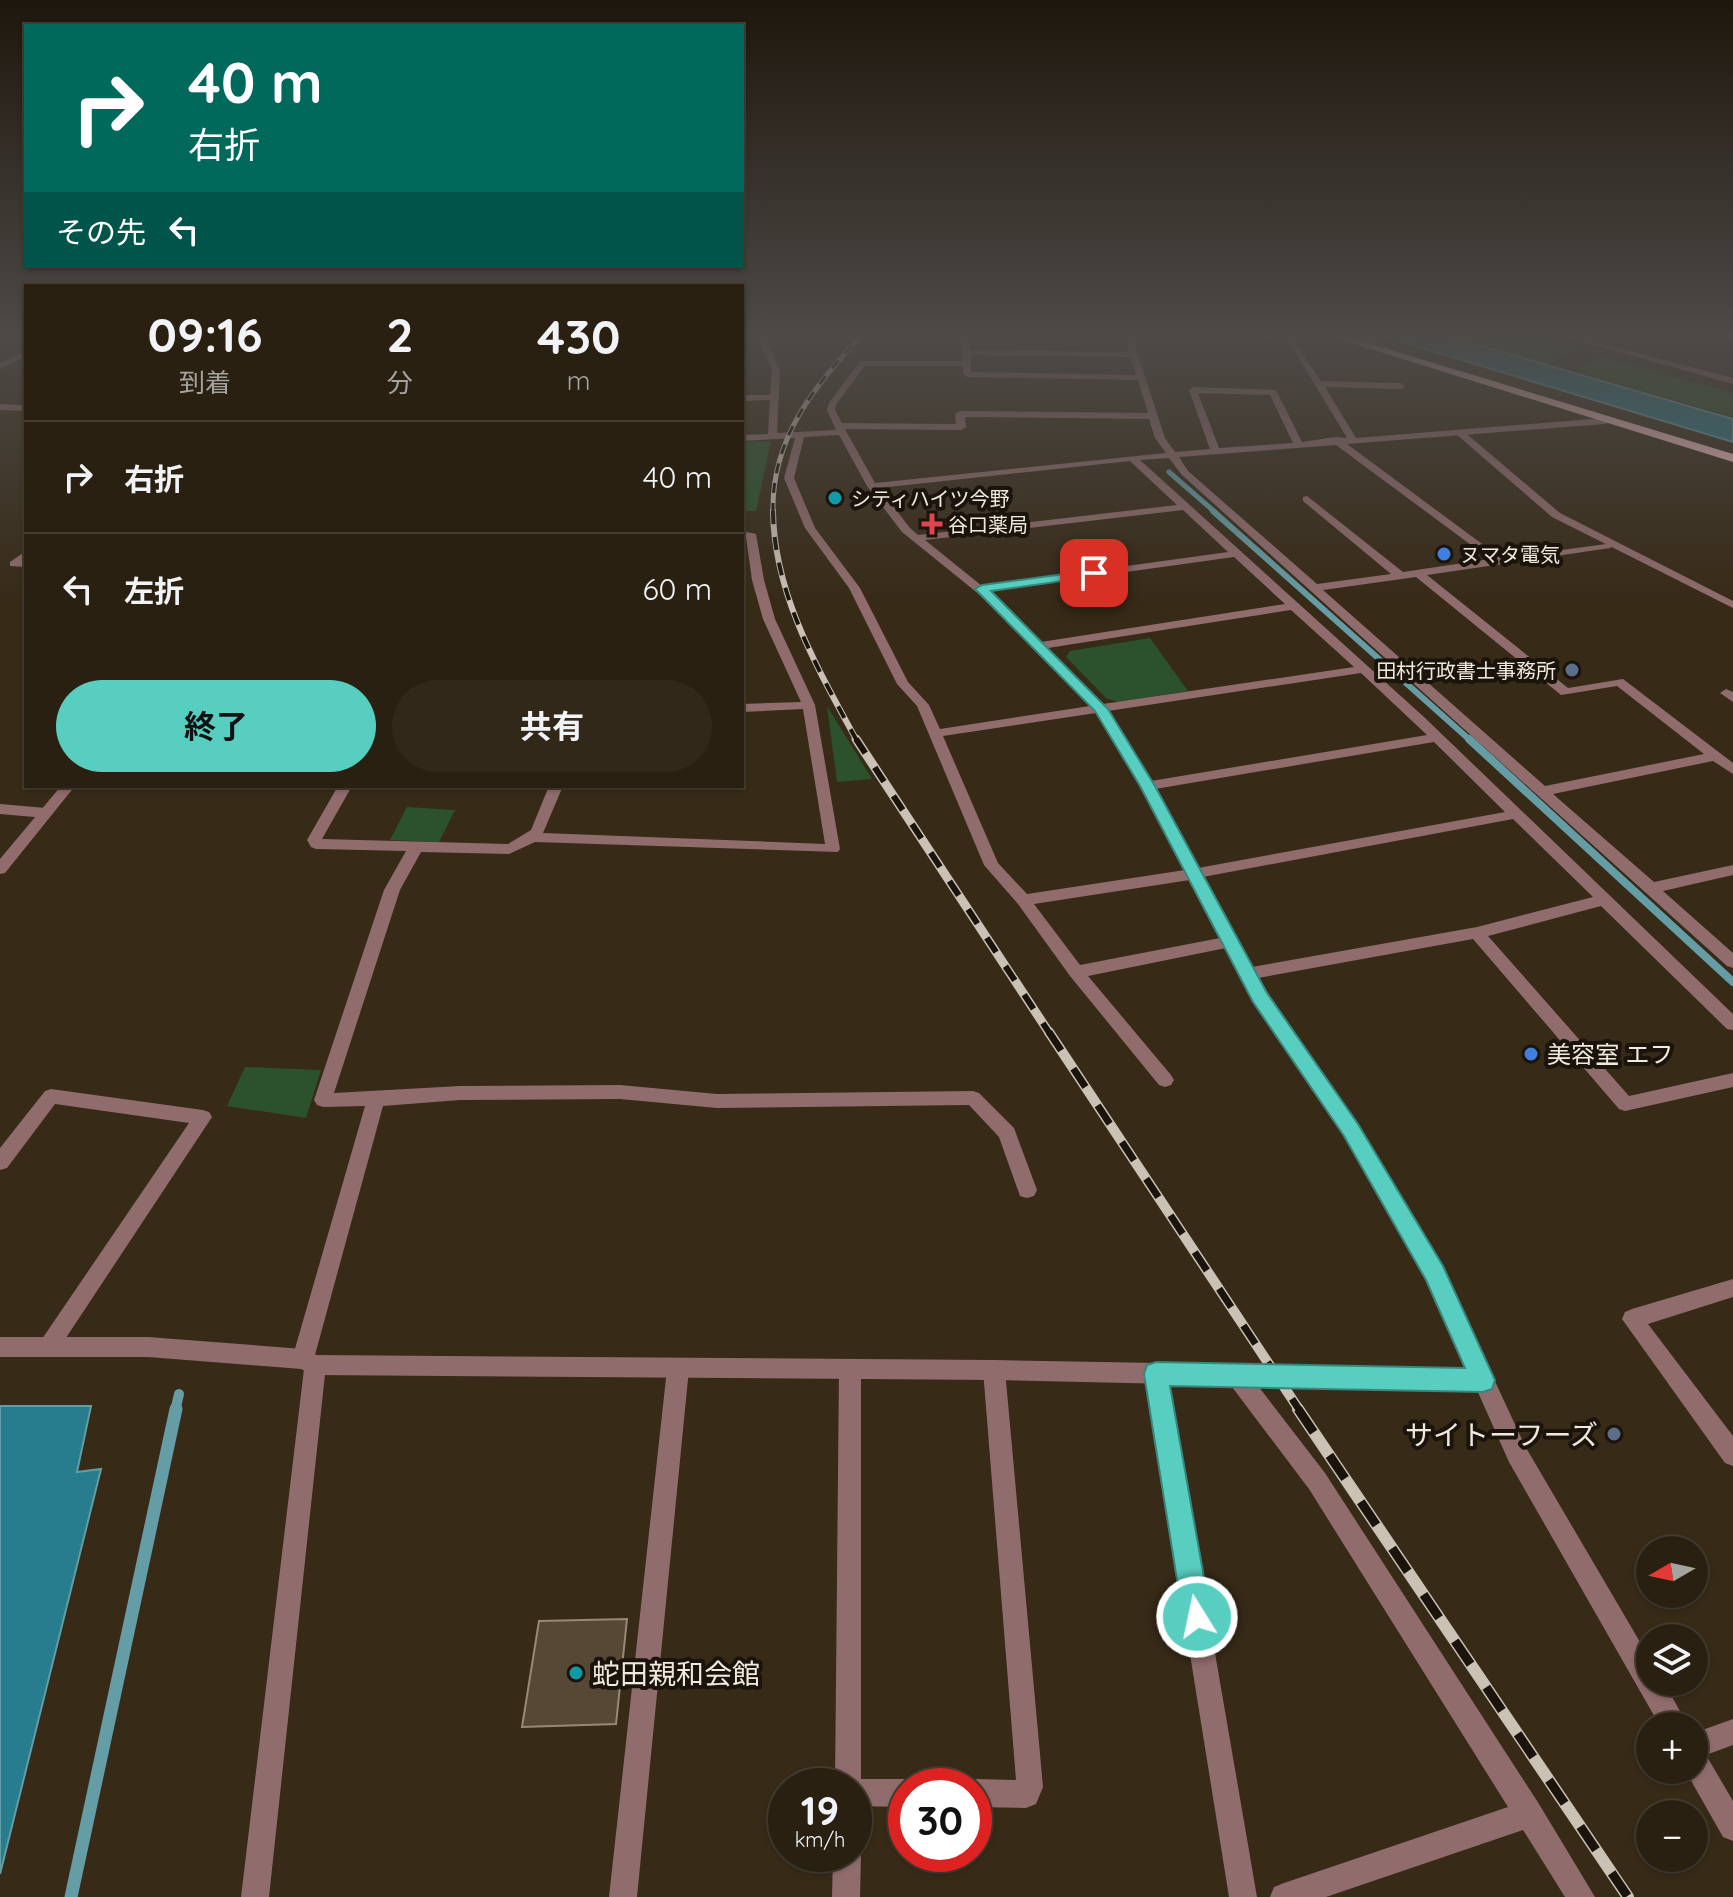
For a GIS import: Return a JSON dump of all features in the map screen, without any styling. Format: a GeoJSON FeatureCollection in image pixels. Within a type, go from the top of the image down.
{"type":"FeatureCollection","features":[{"type":"Feature","properties":{"kind":"highway"},"geometry":{"type":"LineString","coordinates":[[1617,425],[1733,458]]}},
{"type":"Feature","properties":{"kind":"street"},"geometry":{"type":"LineString","coordinates":[[772,437],[773,425]]}},
{"type":"Feature","properties":{"kind":"street"},"geometry":{"type":"LineString","coordinates":[[838,425],[872,486],[906,530],[982,589],[1100,709],[1147,786],[1247,974],[1366,1156],[1435,1274],[1517,1454],[1667,1712]]}},
{"type":"Feature","properties":{"kind":"street"},"geometry":{"type":"LineString","coordinates":[[744,438],[840,429],[961,427],[961,425]]}},
{"type":"Feature","properties":{"kind":"street"},"geometry":{"type":"LineString","coordinates":[[1156,425],[1160,438],[1185,473],[1733,962]]}},
{"type":"Feature","properties":{"kind":"street"},"geometry":{"type":"LineString","coordinates":[[1206,425],[1216,452]]}},
{"type":"Feature","properties":{"kind":"street"},"geometry":{"type":"LineString","coordinates":[[1289,425],[1298,443]]}},
{"type":"Feature","properties":{"kind":"street"},"geometry":{"type":"LineString","coordinates":[[1343,425],[1352,439]]}},
{"type":"Feature","properties":{"kind":"street"},"geometry":{"type":"LineString","coordinates":[[872,486],[1298,443],[1558,425]]}},
{"type":"Feature","properties":{"kind":"street"},"geometry":{"type":"LineString","coordinates":[[1459,432],[1556,515],[1733,605]]}},
{"type":"Feature","properties":{"kind":"street"},"geometry":{"type":"LineString","coordinates":[[800,435],[789,478],[810,528],[854,588],[903,684],[923,705],[991,865],[1023,900],[1076,972],[1165,1080]]}},
{"type":"Feature","properties":{"kind":"street"},"geometry":{"type":"LineString","coordinates":[[1335,440],[1499,561]]}},
{"type":"Feature","properties":{"kind":"street"},"geometry":{"type":"LineString","coordinates":[[1132,458],[1437,737],[1733,1024]]}},
{"type":"Feature","properties":{"kind":"street"},"geometry":{"type":"LineString","coordinates":[[1307,499],[1401,576]]}},
{"type":"Feature","properties":{"kind":"street"},"geometry":{"type":"LineString","coordinates":[[918,538],[1184,507]]}},
{"type":"Feature","properties":{"kind":"street"},"geometry":{"type":"LineString","coordinates":[[536,837],[833,849],[809,705],[769,619],[758,580],[751,534],[744,534]]}},
{"type":"Feature","properties":{"kind":"street"},"geometry":{"type":"LineString","coordinates":[[1316,588],[1610,545]]}},
{"type":"Feature","properties":{"kind":"street"},"geometry":{"type":"LineString","coordinates":[[982,589],[1235,554]]}},
{"type":"Feature","properties":{"kind":"street"},"geometry":{"type":"LineString","coordinates":[[24,556],[14,564],[24,564]]}},
{"type":"Feature","properties":{"kind":"street"},"geometry":{"type":"LineString","coordinates":[[1418,573],[1565,692],[1619,682],[1733,770]]}},
{"type":"Feature","properties":{"kind":"street"},"geometry":{"type":"LineString","coordinates":[[744,581],[758,580]]}},
{"type":"Feature","properties":{"kind":"street"},"geometry":{"type":"LineString","coordinates":[[1037,646],[1292,606]]}},
{"type":"Feature","properties":{"kind":"street"},"geometry":{"type":"LineString","coordinates":[[936,733],[1364,669]]}},
{"type":"Feature","properties":{"kind":"street"},"geometry":{"type":"LineString","coordinates":[[744,708],[809,705]]}},
{"type":"Feature","properties":{"kind":"street"},"geometry":{"type":"LineString","coordinates":[[1147,786],[1437,737]]}},
{"type":"Feature","properties":{"kind":"street"},"geometry":{"type":"LineString","coordinates":[[1544,791],[1716,756]]}},
{"type":"Feature","properties":{"kind":"street"},"geometry":{"type":"LineString","coordinates":[[0,869],[66,788]]}},
{"type":"Feature","properties":{"kind":"street"},"geometry":{"type":"LineString","coordinates":[[344,788],[314,840],[316,844],[415,849],[509,849],[526,845],[536,837],[555,788]]}},
{"type":"Feature","properties":{"kind":"street"},"geometry":{"type":"LineString","coordinates":[[0,809],[46,813]]}},
{"type":"Feature","properties":{"kind":"street"},"geometry":{"type":"LineString","coordinates":[[1023,900],[1193,874],[1518,814]]}},
{"type":"Feature","properties":{"kind":"street"},"geometry":{"type":"LineString","coordinates":[[415,849],[392,890],[323,1100],[460,1093],[620,1092],[717,1101],[973,1098],[1007,1133],[1027,1190]]}},
{"type":"Feature","properties":{"kind":"street"},"geometry":{"type":"LineString","coordinates":[[1652,888],[1733,870]]}},
{"type":"Feature","properties":{"kind":"street"},"geometry":{"type":"LineString","coordinates":[[1247,974],[1477,933],[1603,900]]}},
{"type":"Feature","properties":{"kind":"street"},"geometry":{"type":"LineString","coordinates":[[1477,933],[1625,1104],[1733,1080]]}},
{"type":"Feature","properties":{"kind":"street"},"geometry":{"type":"LineString","coordinates":[[1076,972],[1229,942]]}},
{"type":"Feature","properties":{"kind":"street"},"geometry":{"type":"LineString","coordinates":[[0,1162],[51,1096],[203,1117],[49,1346]]}},
{"type":"Feature","properties":{"kind":"street"},"geometry":{"type":"LineString","coordinates":[[255,1897],[309,1362],[376,1099]]}},
{"type":"Feature","properties":{"kind":"street"},"geometry":{"type":"LineString","coordinates":[[1733,1288],[1632,1319],[1733,1455]]}},
{"type":"Feature","properties":{"kind":"street"},"geometry":{"type":"LineString","coordinates":[[0,1347],[148,1347],[309,1362],[678,1369],[994,1370],[1483,1380]]}},
{"type":"Feature","properties":{"kind":"street"},"geometry":{"type":"LineString","coordinates":[[623,1897],[678,1369]]}},
{"type":"Feature","properties":{"kind":"street"},"geometry":{"type":"LineString","coordinates":[[848,1768],[850,1369]]}},
{"type":"Feature","properties":{"kind":"street"},"geometry":{"type":"LineString","coordinates":[[992,1793],[1026,1794],[1030,1787],[994,1370]]}},
{"type":"Feature","properties":{"kind":"street"},"geometry":{"type":"LineString","coordinates":[[1156,1374],[1243,1897]]}},
{"type":"Feature","properties":{"kind":"street"},"geometry":{"type":"LineString","coordinates":[[1237,1376],[1317,1481],[1581,1897]]}},
{"type":"Feature","properties":{"kind":"street"},"geometry":{"type":"LineString","coordinates":[[1708,1741],[1733,1732]]}},
{"type":"Feature","properties":{"kind":"street"},"geometry":{"type":"LineString","coordinates":[[1708,1783],[1733,1827]]}},
{"type":"Feature","properties":{"kind":"street"},"geometry":{"type":"LineString","coordinates":[[1284,1897],[1529,1814]]}},
{"type":"Feature","properties":{"kind":"street"},"geometry":{"type":"LineString","coordinates":[[846,1897],[847,1872]]}},
{"type":"Feature","properties":{"kind":"green space"},"geometry":{"type":"Polygon","coordinates":[[[771,441],[756,511],[744,511],[744,442],[771,441]]]}},
{"type":"Feature","properties":{"kind":"green space"},"geometry":{"type":"Polygon","coordinates":[[[1150,638],[1188,691],[1118,702],[1106,698],[1066,657],[1070,651],[1150,638]]]}},
{"type":"Feature","properties":{"kind":"green space"},"geometry":{"type":"Polygon","coordinates":[[[827,706],[872,779],[837,782],[827,706]]]}},
{"type":"Feature","properties":{"kind":"green space"},"geometry":{"type":"Polygon","coordinates":[[[407,807],[455,810],[439,842],[390,840],[407,807]]]}},
{"type":"Feature","properties":{"kind":"green space"},"geometry":{"type":"Polygon","coordinates":[[[245,1067],[321,1070],[306,1118],[227,1106],[245,1067]]]}},
{"type":"Feature","properties":{"kind":"water"},"geometry":{"type":"Polygon","coordinates":[[[1675,425],[1733,425],[1733,442],[1675,425]]]}},
{"type":"Feature","properties":{"kind":"water"},"geometry":{"type":"Polygon","coordinates":[[[0,1406],[91,1406],[77,1472],[101,1469],[0,1874],[0,1406]]]}},
{"type":"Feature","properties":{"kind":"building","name":"蛇田親和会館"},"geometry":{"type":"Polygon","coordinates":[[[627,1619],[616,1724],[522,1727],[539,1621],[627,1619]]]}},
{"type":"Feature","properties":{"kind":"waterway"},"geometry":{"type":"LineString","coordinates":[[1169,472],[1216,513]]}},
{"type":"Feature","properties":{"kind":"waterway"},"geometry":{"type":"LineString","coordinates":[[1213,511],[1471,741]]}},
{"type":"Feature","properties":{"kind":"waterway"},"geometry":{"type":"LineString","coordinates":[[1469,739],[1733,982]]}},
{"type":"Feature","properties":{"kind":"waterway"},"geometry":{"type":"LineString","coordinates":[[175,1411],[179,1394]]}},
{"type":"Feature","properties":{"kind":"waterway"},"geometry":{"type":"LineString","coordinates":[[71,1897],[176,1409]]}},
{"type":"Feature","properties":{"kind":"railway"},"geometry":{"type":"LineString","coordinates":[[773,512],[779,462],[794,425]]}},
{"type":"Feature","properties":{"kind":"railway"},"geometry":{"type":"LineString","coordinates":[[773,512],[775,542],[790,602],[814,659],[857,741]]}},
{"type":"Feature","properties":{"kind":"railway"},"geometry":{"type":"LineString","coordinates":[[856,739],[1050,1034]]}},
{"type":"Feature","properties":{"kind":"railway"},"geometry":{"type":"LineString","coordinates":[[1049,1032],[1300,1411]]}},
{"type":"Feature","properties":{"kind":"railway"},"geometry":{"type":"LineString","coordinates":[[1298,1409],[1628,1897]]}},
{"type":"Feature","properties":{"kind":"place","name":"シティハイツ今野"},"geometry":{"type":"Point","coordinates":[835,498]}},
{"type":"Feature","properties":{"kind":"place","name":"谷口薬局"},"geometry":{"type":"Point","coordinates":[932,524]}},
{"type":"Feature","properties":{"kind":"place","name":"ヌマタ電気"},"geometry":{"type":"Point","coordinates":[1444,554]}},
{"type":"Feature","properties":{"kind":"place","name":"田村行政書士事務所"},"geometry":{"type":"Point","coordinates":[1572,670]}},
{"type":"Feature","properties":{"kind":"place","name":"美容室 エフ"},"geometry":{"type":"Point","coordinates":[1531,1054]}},
{"type":"Feature","properties":{"kind":"place","name":"サイトーフーズ"},"geometry":{"type":"Point","coordinates":[1614,1434]}},
{"type":"Feature","properties":{"kind":"place","name":"蛇田親和会館"},"geometry":{"type":"Point","coordinates":[576,1673]}},
{"type":"Feature","properties":{"kind":"route"},"geometry":{"type":"LineString","coordinates":[[1094,573],[982,589],[1100,709],[1147,786],[1260,997],[1351,1130],[1435,1274],[1483,1380],[1156,1374],[1197,1617]]}}]}
